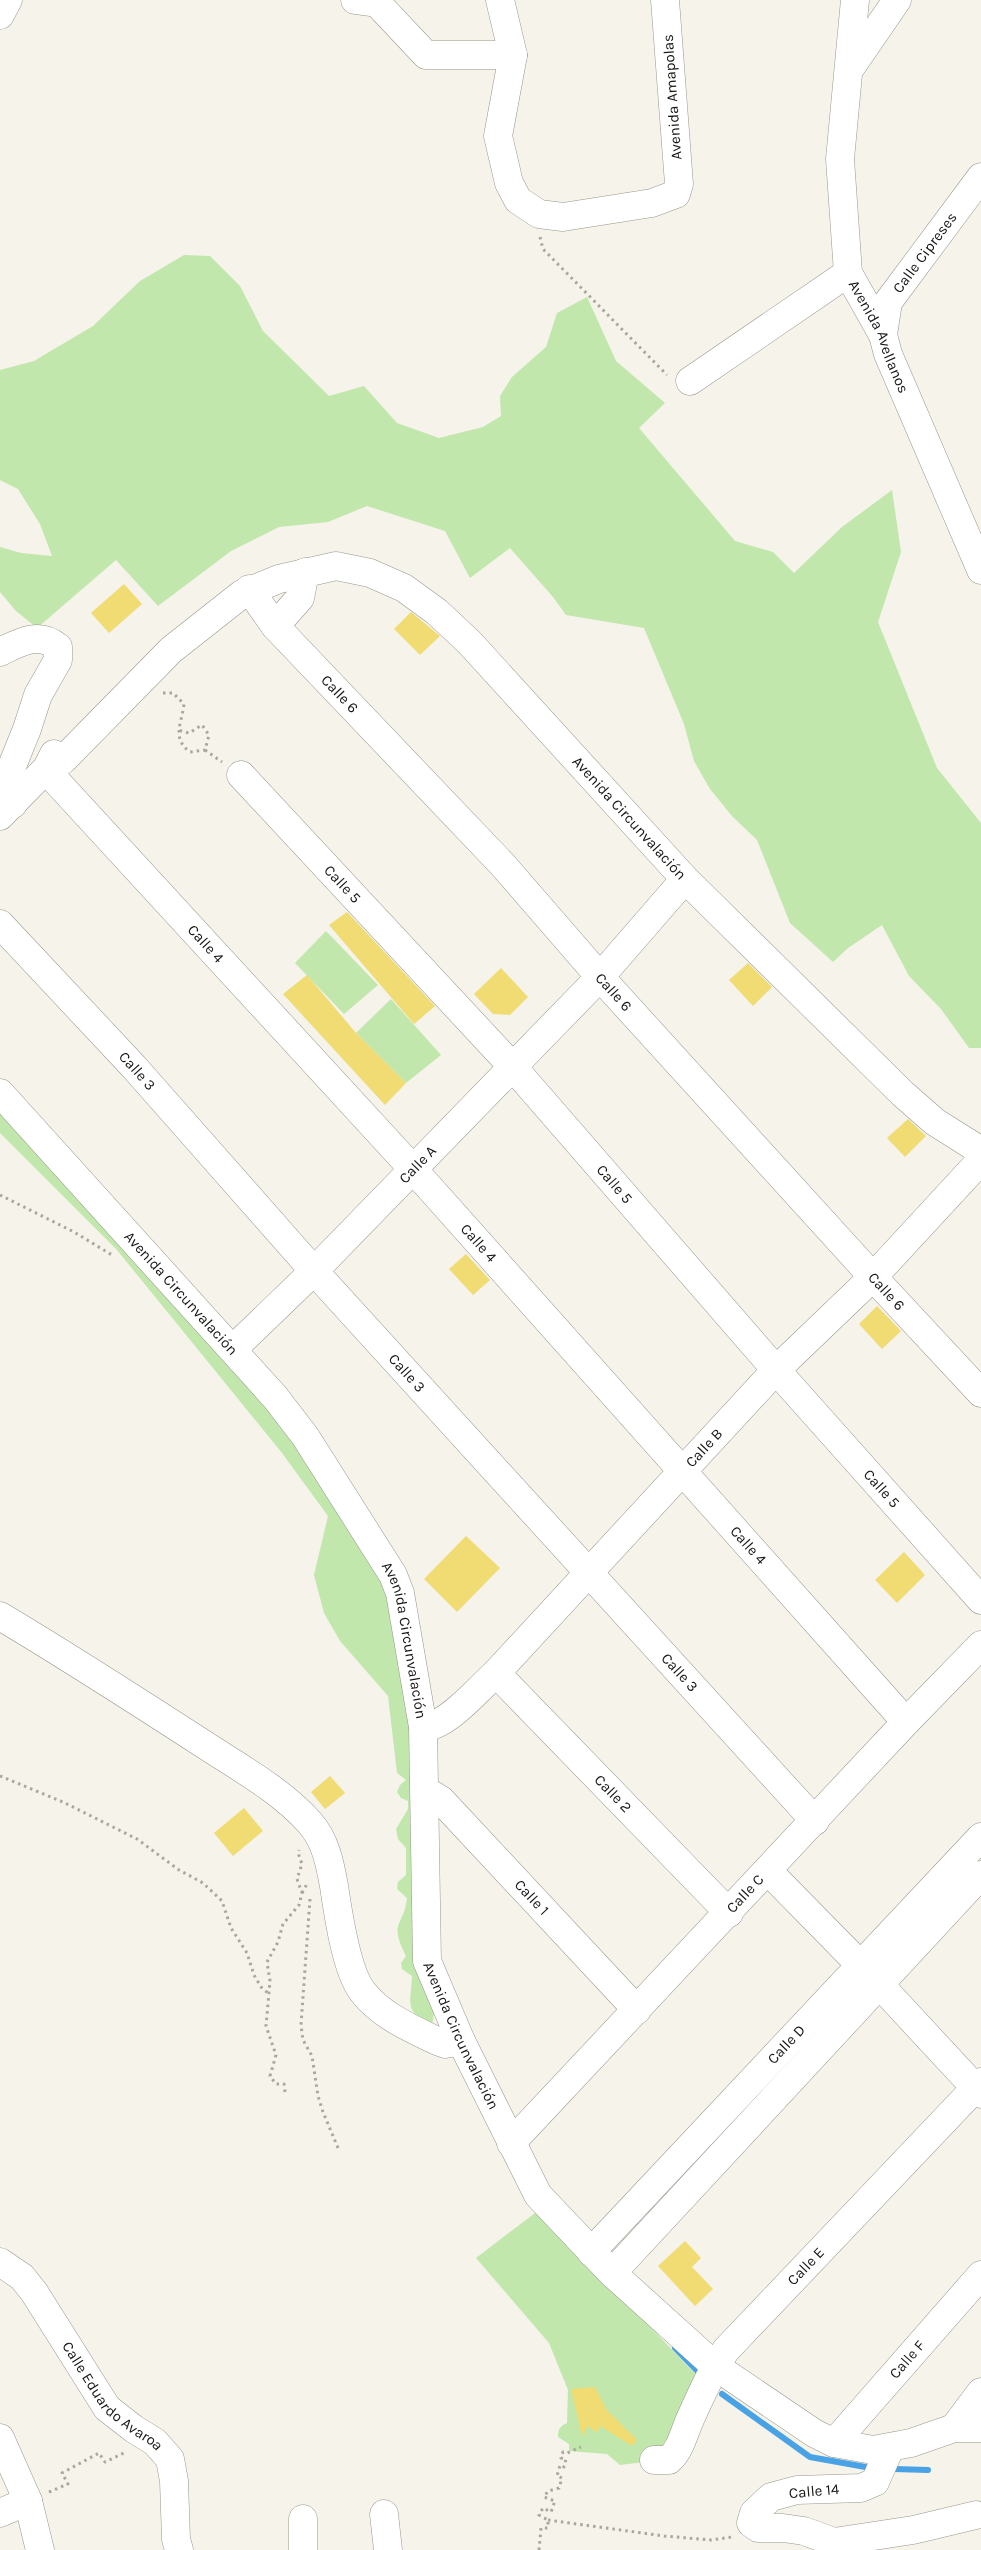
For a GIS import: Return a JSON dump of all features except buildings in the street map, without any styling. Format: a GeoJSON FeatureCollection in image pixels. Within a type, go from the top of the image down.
{"type":"FeatureCollection","features":[{"type":"Feature","properties":{"kind":"street"},"geometry":{"type":"LineString","coordinates":[[0,15],[8,0]]}},
{"type":"Feature","properties":{"kind":"street"},"geometry":{"type":"LineString","coordinates":[[355,0],[377,3],[426,54],[513,55]]}},
{"type":"Feature","properties":{"kind":"street"},"geometry":{"type":"LineString","coordinates":[[500,0],[513,55],[498,136],[509,183],[518,200],[539,214]]}},
{"type":"Feature","properties":{"kind":"street","name":"Avenida Avellanos"},"geometry":{"type":"LineString","coordinates":[[855,0],[840,159],[848,273],[883,335],[888,354],[981,570]]}},
{"type":"Feature","properties":{"kind":"street"},"geometry":{"type":"LineString","coordinates":[[850,68],[897,0]]}},
{"type":"Feature","properties":{"kind":"street","name":"Avenida Amapolas"},"geometry":{"type":"LineString","coordinates":[[539,214],[563,217],[652,203],[676,194],[678,184],[667,2]]}},
{"type":"Feature","properties":{"kind":"street","name":"Calle Cipreses"},"geometry":{"type":"LineString","coordinates":[[883,335],[888,302],[981,177]]}},
{"type":"Feature","properties":{"kind":"street"},"geometry":{"type":"LineString","coordinates":[[690,381],[848,273]]}},
{"type":"Feature","properties":{"kind":"street","name":"Avenida Circunvalación"},"geometry":{"type":"LineString","coordinates":[[246,592],[305,572],[336,566],[370,573],[404,588],[437,612],[470,643],[685,879],[903,1094],[935,1122],[981,1151]]}},
{"type":"Feature","properties":{"kind":"street"},"geometry":{"type":"LineString","coordinates":[[275,626],[300,598],[305,572]]}},
{"type":"Feature","properties":{"kind":"street"},"geometry":{"type":"LineString","coordinates":[[6,810],[46,769],[54,767],[64,759],[165,655],[246,592]]}},
{"type":"Feature","properties":{"kind":"street","name":"Calle 6"},"geometry":{"type":"LineString","coordinates":[[246,592],[275,626],[502,864],[600,977],[981,1393]]}},
{"type":"Feature","properties":{"kind":"street"},"geometry":{"type":"LineString","coordinates":[[0,652],[25,639],[48,639],[58,647],[58,660],[38,695],[28,729],[8,776],[6,810]]}},
{"type":"Feature","properties":{"kind":"street","name":"Calle 4"},"geometry":{"type":"LineString","coordinates":[[46,769],[412,1168],[906,1722]]}},
{"type":"Feature","properties":{"kind":"street","name":"Calle 5"},"geometry":{"type":"LineString","coordinates":[[241,775],[512,1066],[776,1370],[981,1600]]}},
{"type":"Feature","properties":{"kind":"street","name":"Calle A"},"geometry":{"type":"LineString","coordinates":[[233,1349],[314,1271],[412,1168],[600,977],[685,879]]}},
{"type":"Feature","properties":{"kind":"street","name":"Calle 3"},"geometry":{"type":"LineString","coordinates":[[0,924],[134,1067],[314,1271],[815,1821]]}},
{"type":"Feature","properties":{"kind":"street","name":"Avenida Circunvalación"},"geometry":{"type":"LineString","coordinates":[[0,1094],[233,1349],[305,1436],[393,1575],[400,1593],[423,1726],[427,1961],[461,2041],[538,2194],[612,2273],[715,2366],[814,2433],[834,2443],[873,2450],[890,2448],[925,2439],[954,2428]]}},
{"type":"Feature","properties":{"kind":"street","name":"Calle B"},"geometry":{"type":"LineString","coordinates":[[423,1726],[440,1722],[458,1709],[496,1673],[776,1370],[873,1277],[981,1160]]}},
{"type":"Feature","properties":{"kind":"street"},"geometry":{"type":"LineString","coordinates":[[0,1616],[124,1692],[232,1763],[301,1813],[326,1848],[347,1952],[357,1984],[385,2013],[436,2041],[445,2044],[461,2041]]}},
{"type":"Feature","properties":{"kind":"street","name":"Calle C"},"geometry":{"type":"LineString","coordinates":[[511,2143],[729,1913],[906,1722],[981,1645]]}},
{"type":"Feature","properties":{"kind":"street","name":"Calle 2"},"geometry":{"type":"LineString","coordinates":[[496,1673],[729,1913]]}},
{"type":"Feature","properties":{"kind":"street","name":"Calle 1"},"geometry":{"type":"LineString","coordinates":[[425,1790],[441,1800],[637,2010]]}},
{"type":"Feature","properties":{"kind":"street","name":"Calle D"},"geometry":{"type":"LineString","coordinates":[[612,2273],[870,1975],[981,1838]]}},
{"type":"Feature","properties":{"kind":"street"},"geometry":{"type":"LineString","coordinates":[[768,1871],[979,2088]]}},
{"type":"Feature","properties":{"kind":"street","name":"Calle D"},"geometry":{"type":"LineString","coordinates":[[591,2252],[870,1975],[981,1874]]}},
{"type":"Feature","properties":{"kind":"street","name":"Calle E"},"geometry":{"type":"LineString","coordinates":[[654,2460],[669,2460],[680,2446],[715,2366],[726,2350],[979,2088]]}},
{"type":"Feature","properties":{"kind":"street","name":"Calle Eduardo Avaroa"},"geometry":{"type":"LineString","coordinates":[[0,2262],[22,2277],[107,2408],[134,2429],[155,2442],[170,2459],[174,2480],[176,2539],[179,2550]]}},
{"type":"Feature","properties":{"kind":"street","name":"Calle F"},"geometry":{"type":"LineString","coordinates":[[834,2443],[981,2275]]}},
{"type":"Feature","properties":{"kind":"street"},"geometry":{"type":"LineString","coordinates":[[954,2428],[981,2392]]}},
{"type":"Feature","properties":{"kind":"street"},"geometry":{"type":"LineString","coordinates":[[954,2428],[981,2428]]}},
{"type":"Feature","properties":{"kind":"street"},"geometry":{"type":"LineString","coordinates":[[0,2438],[28,2501],[40,2550]]}},
{"type":"Feature","properties":{"kind":"street","name":"Calle 14"},"geometry":{"type":"LineString","coordinates":[[751,2524],[754,2513],[771,2496],[797,2490],[861,2488],[875,2482],[890,2448]]}},
{"type":"Feature","properties":{"kind":"street"},"geometry":{"type":"LineString","coordinates":[[0,2512],[28,2501]]}},
{"type":"Feature","properties":{"kind":"street"},"geometry":{"type":"LineString","coordinates":[[384,2514],[388,2550]]}},
{"type":"Feature","properties":{"kind":"street"},"geometry":{"type":"LineString","coordinates":[[751,2524],[758,2528],[783,2528],[804,2531],[834,2542],[913,2530],[976,2515]]}},
{"type":"Feature","properties":{"kind":"street"},"geometry":{"type":"LineString","coordinates":[[303,2519],[303,2550]]}},
{"type":"Feature","properties":{"kind":"path"},"geometry":{"type":"LineString","coordinates":[[539,214],[539,235],[544,249],[680,388],[690,381]]}},
{"type":"Feature","properties":{"kind":"path"},"geometry":{"type":"LineString","coordinates":[[161,693],[173,693],[184,704],[178,730],[179,741],[185,749],[190,752],[205,750],[209,735],[202,725],[189,732],[178,730]]}},
{"type":"Feature","properties":{"kind":"path"},"geometry":{"type":"LineString","coordinates":[[0,1194],[74,1232],[114,1256]]}},
{"type":"Feature","properties":{"kind":"path"},"geometry":{"type":"LineString","coordinates":[[0,1776],[63,1802],[138,1839],[179,1870],[203,1884],[222,1901],[231,1928],[247,1954],[254,1975],[261,1987],[269,1994]]}},
{"type":"Feature","properties":{"kind":"path"},"geometry":{"type":"LineString","coordinates":[[285,2092],[284,2084],[276,2084],[270,2076],[276,2055],[266,2026],[270,1981],[267,1962],[278,1942],[283,1924],[299,1905],[302,1893],[297,1879],[302,1864],[298,1853],[312,1826]]}},
{"type":"Feature","properties":{"kind":"path"},"geometry":{"type":"LineString","coordinates":[[332,1874],[320,1878],[315,1883],[310,1902],[301,2025],[303,2040],[314,2063],[318,2096],[338,2148]]}},
{"type":"Feature","properties":{"kind":"path"},"geometry":{"type":"LineString","coordinates":[[28,2501],[68,2484],[62,2473],[99,2453],[105,2462],[127,2452],[119,2441],[134,2429]]}},
{"type":"Feature","properties":{"kind":"path"},"geometry":{"type":"LineString","coordinates":[[581,2447],[567,2453],[563,2452],[561,2458],[566,2459],[564,2467],[560,2465],[557,2476],[562,2478],[559,2488],[548,2491],[544,2497],[555,2501],[551,2512],[543,2508],[539,2515],[548,2520],[664,2536],[712,2540],[732,2538],[751,2524]]}},
{"type":"Feature","properties":{"kind":"path"},"geometry":{"type":"LineString","coordinates":[[539,2550],[541,2528],[548,2528],[548,2520]]}},
{"type":"Feature","properties":{"kind":"green space"},"geometry":{"type":"Polygon","coordinates":[[[184,255],[210,256],[240,286],[263,331],[329,396],[364,386],[397,423],[439,438],[483,427],[501,416],[500,396],[512,377],[546,347],[557,313],[587,297],[616,361],[665,403],[639,428],[735,541],[773,552],[794,573],[842,527],[892,490],[901,552],[878,622],[937,768],[981,823],[981,1048],[969,1048],[941,1009],[909,976],[882,925],[848,948],[833,962],[790,923],[757,840],[732,816],[710,789],[694,761],[684,724],[644,628],[566,615],[553,597],[510,548],[470,578],[445,531],[367,506],[328,522],[279,527],[231,551],[158,606],[116,560],[37,628],[16,611],[0,592],[0,547],[21,553],[52,556],[40,524],[18,489],[0,480],[0,370],[34,361],[93,326],[140,281],[184,255]]]}},
{"type":"Feature","properties":{"kind":"green space"},"geometry":{"type":"Polygon","coordinates":[[[326,931],[378,985],[344,1014],[295,963],[326,931]]]}},
{"type":"Feature","properties":{"kind":"green space"},"geometry":{"type":"Polygon","coordinates":[[[391,999],[441,1055],[406,1083],[356,1033],[391,999]]]}},
{"type":"Feature","properties":{"kind":"green space"},"geometry":{"type":"Polygon","coordinates":[[[0,1101],[291,1429],[387,1581],[414,1740],[420,1977],[434,2013],[432,2027],[416,2016],[413,2011],[410,2000],[412,1976],[402,1969],[401,1963],[406,1956],[398,1936],[398,1930],[407,1898],[397,1889],[398,1882],[406,1875],[406,1848],[398,1839],[396,1829],[408,1809],[408,1801],[401,1798],[397,1792],[400,1785],[406,1780],[397,1773],[388,1696],[340,1641],[324,1613],[314,1575],[328,1516],[282,1453],[117,1250],[0,1133],[0,1101]]]}},
{"type":"Feature","properties":{"kind":"green space"},"geometry":{"type":"Polygon","coordinates":[[[539,2210],[699,2378],[675,2453],[644,2462],[620,2465],[607,2454],[569,2451],[569,2444],[558,2437],[560,2428],[567,2423],[568,2390],[549,2343],[476,2258],[539,2210]]]}},
{"type":"Feature","properties":{"kind":"waterway"},"geometry":{"type":"LineString","coordinates":[[675,2348],[703,2377]]}},
{"type":"Feature","properties":{"kind":"waterway"},"geometry":{"type":"LineString","coordinates":[[722,2394],[810,2457],[871,2468]]}},
{"type":"Feature","properties":{"kind":"waterway"},"geometry":{"type":"LineString","coordinates":[[894,2469],[928,2470]]}}]}
